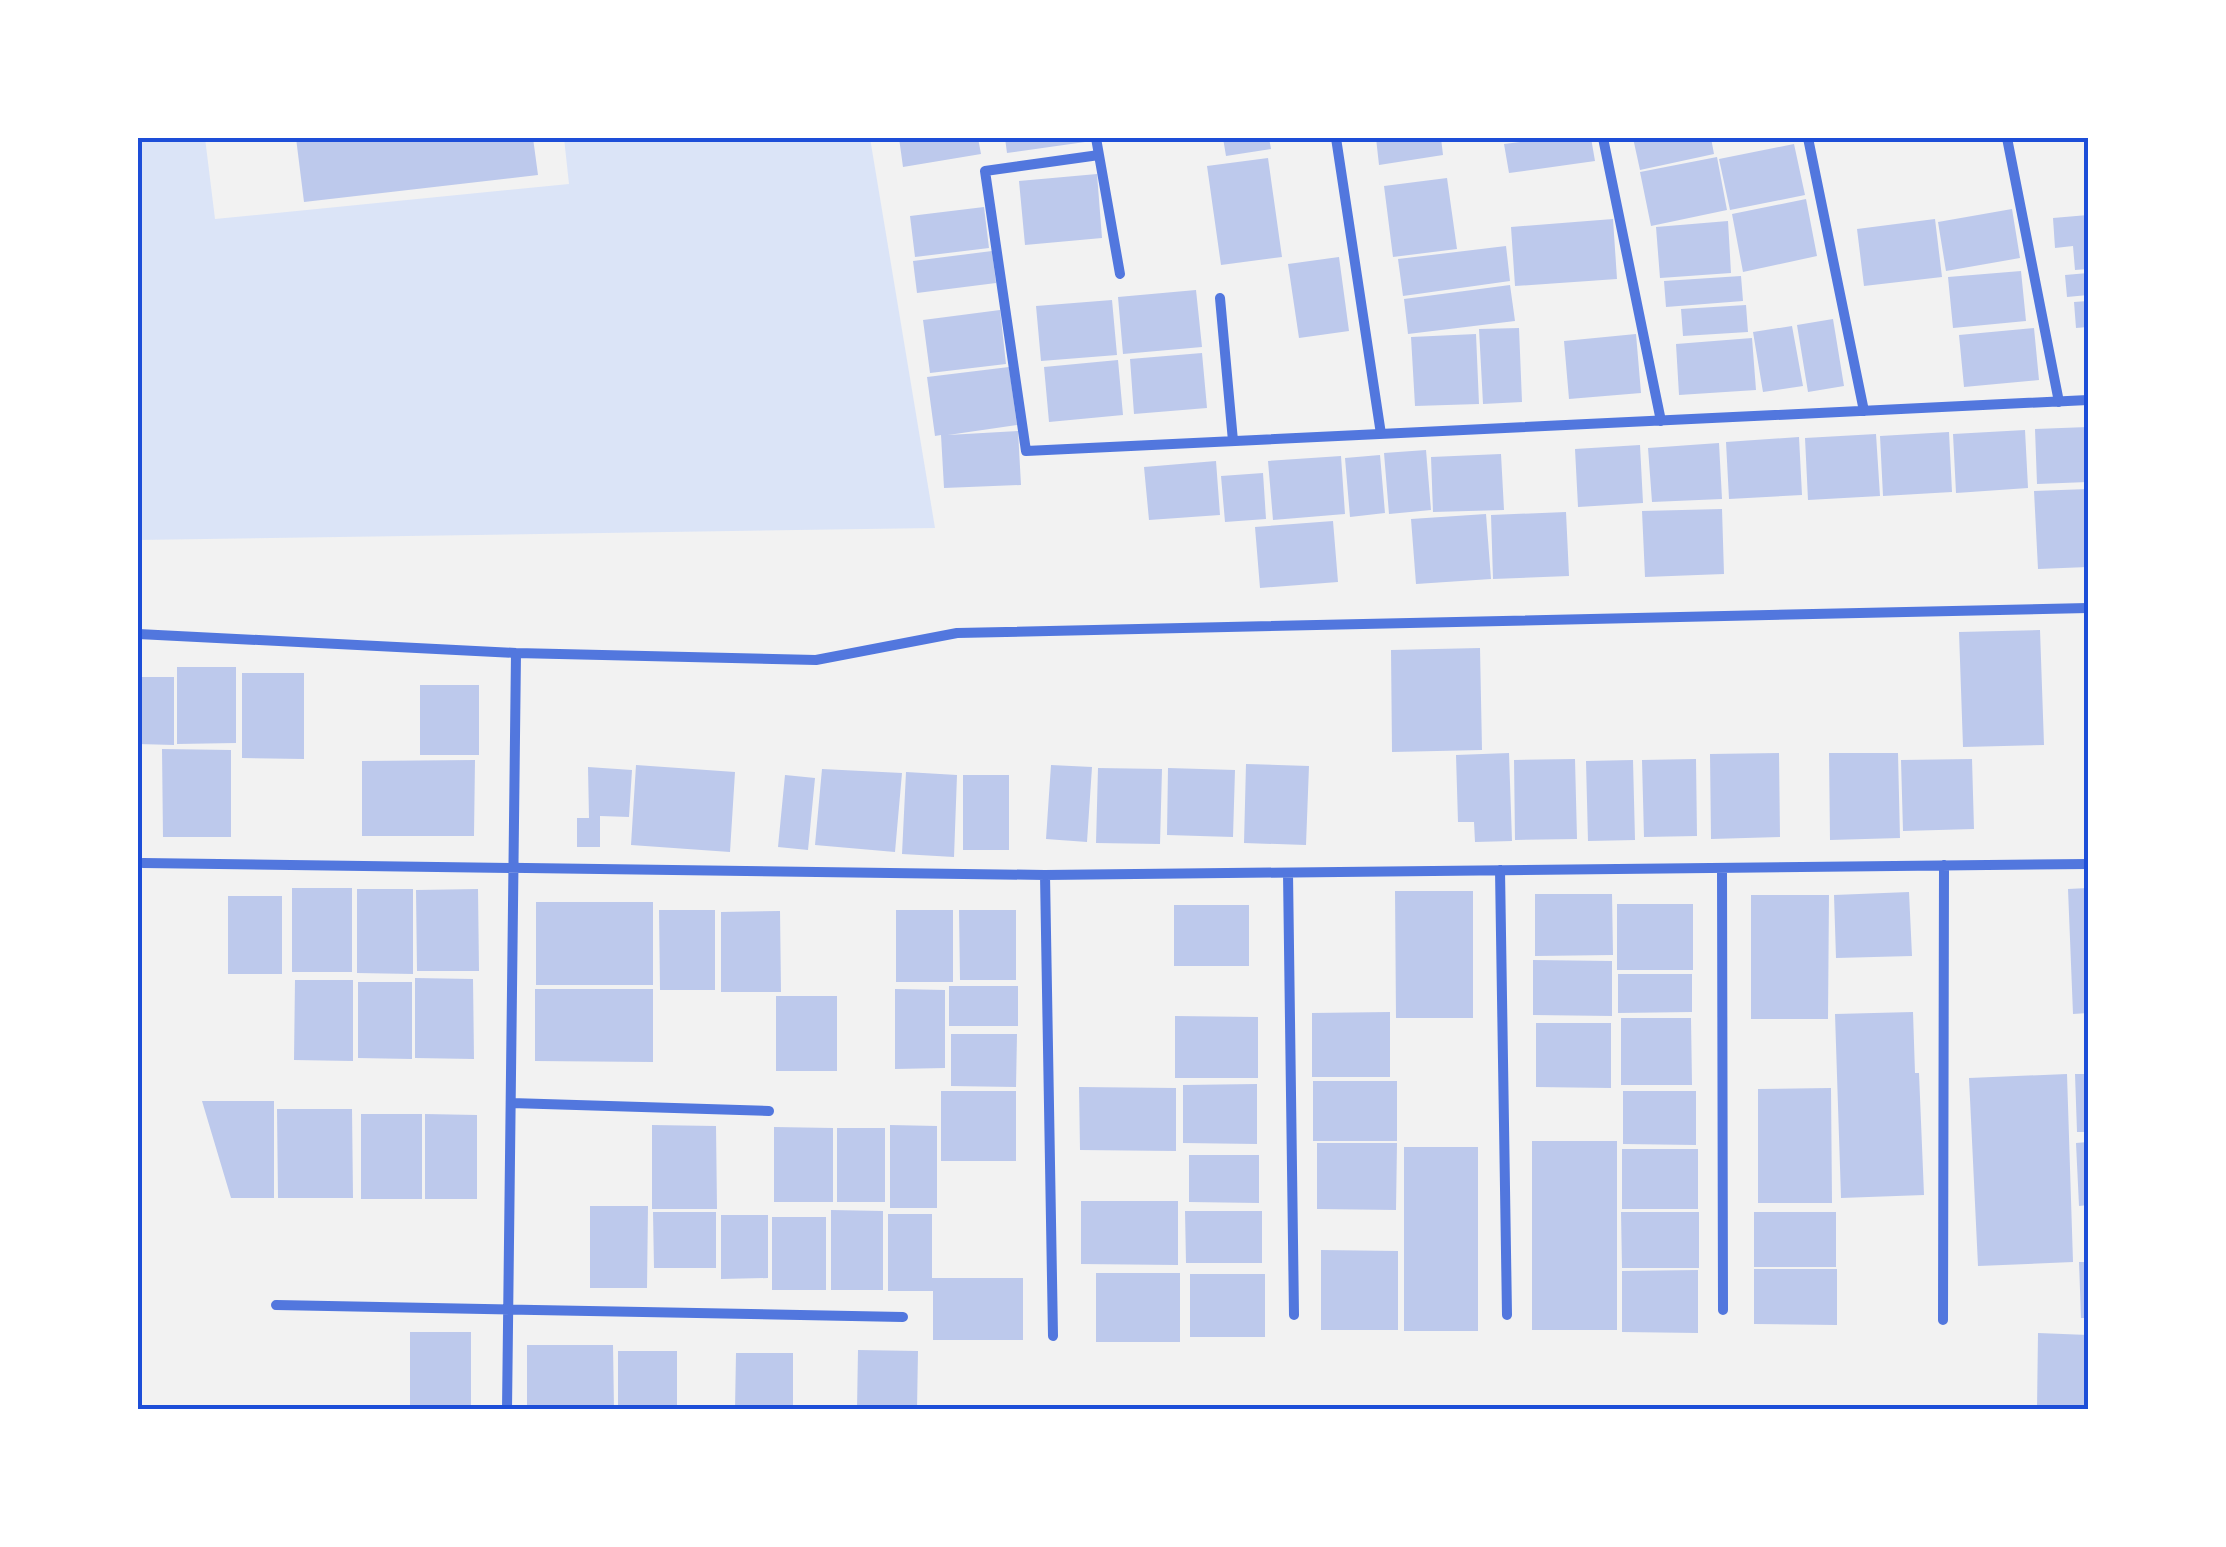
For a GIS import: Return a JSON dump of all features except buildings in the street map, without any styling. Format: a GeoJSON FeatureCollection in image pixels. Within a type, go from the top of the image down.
{"type":"FeatureCollection","features":[{"type":"Feature","properties":{"kind":"street"},"geometry":{"type":"LineString","coordinates":[[1096,138],[1120,274]]}},
{"type":"Feature","properties":{"kind":"street"},"geometry":{"type":"LineString","coordinates":[[1336,138],[1382,434]]}},
{"type":"Feature","properties":{"kind":"street"},"geometry":{"type":"LineString","coordinates":[[1604,138],[1662,421]]}},
{"type":"Feature","properties":{"kind":"street"},"geometry":{"type":"LineString","coordinates":[[1808,138],[1864,411]]}},
{"type":"Feature","properties":{"kind":"street"},"geometry":{"type":"LineString","coordinates":[[2007,138],[2060,402]]}},
{"type":"Feature","properties":{"kind":"street"},"geometry":{"type":"LineString","coordinates":[[1099,155],[985,171],[1026,451],[2088,400]]}},
{"type":"Feature","properties":{"kind":"street"},"geometry":{"type":"LineString","coordinates":[[1220,298],[1234,441]]}},
{"type":"Feature","properties":{"kind":"street"},"geometry":{"type":"LineString","coordinates":[[138,634],[516,653],[816,660],[956,633],[2088,608]]}},
{"type":"Feature","properties":{"kind":"street"},"geometry":{"type":"LineString","coordinates":[[507,1410],[516,653]]}},
{"type":"Feature","properties":{"kind":"street"},"geometry":{"type":"LineString","coordinates":[[143,864],[1045,875],[2088,864]]}},
{"type":"Feature","properties":{"kind":"street"},"geometry":{"type":"LineString","coordinates":[[1942,1320],[1944,865]]}},
{"type":"Feature","properties":{"kind":"street"},"geometry":{"type":"LineString","coordinates":[[1722,868],[1724,1310]]}},
{"type":"Feature","properties":{"kind":"street"},"geometry":{"type":"LineString","coordinates":[[1500,870],[1507,1316]]}},
{"type":"Feature","properties":{"kind":"street"},"geometry":{"type":"LineString","coordinates":[[1288,873],[1294,1315]]}},
{"type":"Feature","properties":{"kind":"street"},"geometry":{"type":"LineString","coordinates":[[1045,875],[1053,1336]]}},
{"type":"Feature","properties":{"kind":"street"},"geometry":{"type":"LineString","coordinates":[[511,1103],[769,1111]]}},
{"type":"Feature","properties":{"kind":"street"},"geometry":{"type":"LineString","coordinates":[[276,1306],[903,1317]]}},
{"type":"Feature","properties":{"kind":"shaded area"},"geometry":{"type":"Polygon","coordinates":[[[138,138],[205,138],[215,219],[569,184],[564,138],[870,138],[935,528],[138,540],[138,138]]]}}]}
